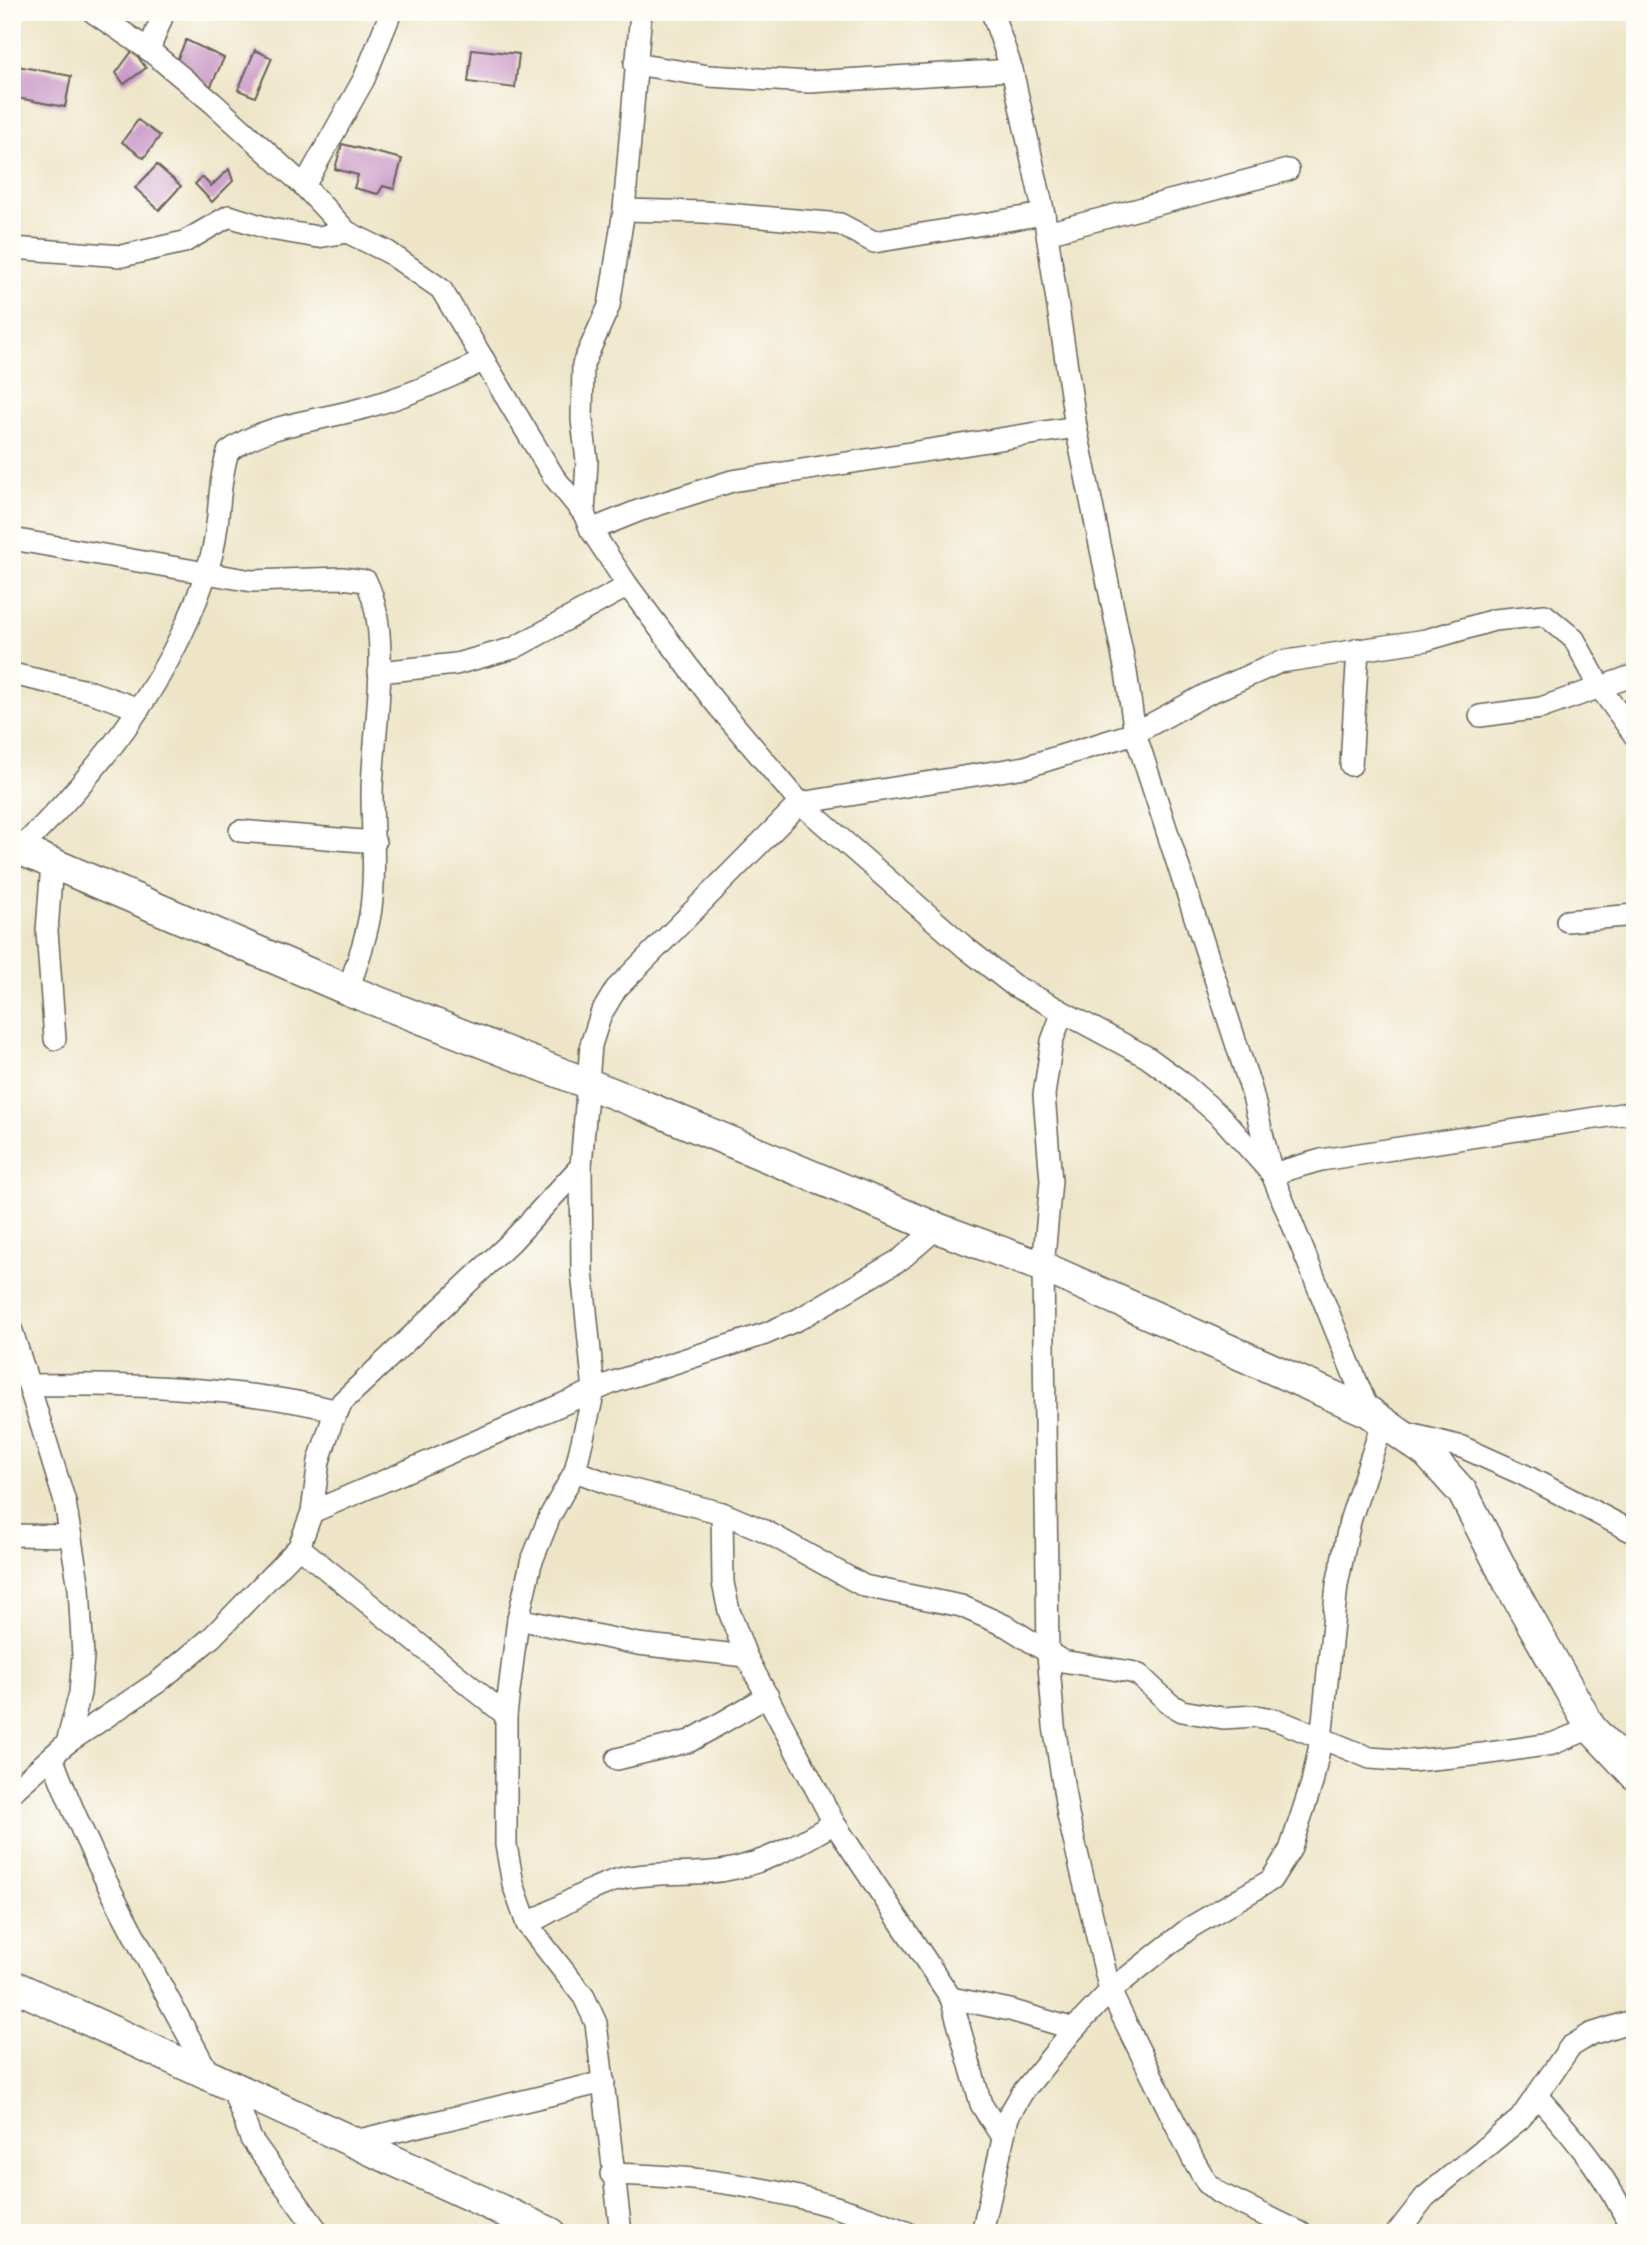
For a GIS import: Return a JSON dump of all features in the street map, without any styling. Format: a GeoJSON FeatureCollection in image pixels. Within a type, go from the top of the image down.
{"type":"FeatureCollection","features":[{"type":"Feature","properties":{"kind":"street"},"geometry":{"type":"LineString","coordinates":[[93,12],[149,50],[304,186],[348,232],[388,252],[441,289],[554,478],[587,522],[628,586],[713,700],[800,803],[966,948],[1013,985],[1062,1014],[1147,1057],[1180,1081],[1222,1118],[1272,1174]]}},
{"type":"Feature","properties":{"kind":"street"},"geometry":{"type":"LineString","coordinates":[[149,50],[164,12]]}},
{"type":"Feature","properties":{"kind":"street"},"geometry":{"type":"LineString","coordinates":[[304,186],[364,79],[391,12]]}},
{"type":"Feature","properties":{"kind":"street"},"geometry":{"type":"LineString","coordinates":[[587,522],[587,461],[582,420],[583,364],[609,306],[624,211],[641,12]]}},
{"type":"Feature","properties":{"kind":"street"},"geometry":{"type":"LineString","coordinates":[[992,12],[1012,70],[1046,224],[1076,427],[1126,672],[1135,733],[1252,1092],[1272,1174],[1384,1422],[1427,1453],[1463,1493],[1509,1583],[1591,1728],[1635,1775]]}},
{"type":"Feature","properties":{"kind":"street"},"geometry":{"type":"LineString","coordinates":[[635,64],[709,76],[809,82],[1012,70]]}},
{"type":"Feature","properties":{"kind":"street"},"geometry":{"type":"LineString","coordinates":[[624,211],[704,212],[841,224],[874,242],[1046,224],[1288,170]]}},
{"type":"Feature","properties":{"kind":"street"},"geometry":{"type":"LineString","coordinates":[[12,248],[122,256],[184,242],[229,216],[270,229],[318,237],[348,232]]}},
{"type":"Feature","properties":{"kind":"street"},"geometry":{"type":"LineString","coordinates":[[484,360],[462,372],[362,408],[277,429],[238,444],[228,452],[224,465],[218,534],[206,575],[185,629],[139,709],[75,794],[16,847],[348,990],[586,1083],[937,1228],[1043,1267],[1384,1422],[1462,1447],[1510,1468],[1635,1533]]}},
{"type":"Feature","properties":{"kind":"street"},"geometry":{"type":"LineString","coordinates":[[587,522],[638,511],[732,481],[1076,427]]}},
{"type":"Feature","properties":{"kind":"street"},"geometry":{"type":"LineString","coordinates":[[12,539],[252,581],[342,578],[366,581],[376,611],[379,672],[372,792],[375,842],[371,907],[364,945],[348,990]]}},
{"type":"Feature","properties":{"kind":"street"},"geometry":{"type":"LineString","coordinates":[[379,672],[456,664],[514,648],[628,586]]}},
{"type":"Feature","properties":{"kind":"street"},"geometry":{"type":"LineString","coordinates":[[621,2233],[611,2174],[604,2082],[596,2023],[584,1997],[527,1924],[513,1884],[506,1845],[506,1715],[518,1619],[531,1563],[550,1516],[575,1471],[594,1391],[582,1271],[581,1166],[586,1083],[594,1034],[601,1014],[616,989],[800,803],[1025,767],[1135,733],[1207,694],[1280,662],[1426,640],[1494,620],[1545,615],[1574,639],[1601,689],[1635,736]]}},
{"type":"Feature","properties":{"kind":"street"},"geometry":{"type":"LineString","coordinates":[[1352,765],[1358,649]]}},
{"type":"Feature","properties":{"kind":"street"},"geometry":{"type":"LineString","coordinates":[[12,674],[91,692],[139,709]]}},
{"type":"Feature","properties":{"kind":"street"},"geometry":{"type":"LineString","coordinates":[[1480,716],[1541,708],[1601,689],[1635,674]]}},
{"type":"Feature","properties":{"kind":"street"},"geometry":{"type":"LineString","coordinates":[[240,831],[375,842]]}},
{"type":"Feature","properties":{"kind":"street"},"geometry":{"type":"LineString","coordinates":[[52,863],[47,931],[55,1039]]}},
{"type":"Feature","properties":{"kind":"street"},"geometry":{"type":"LineString","coordinates":[[1567,921],[1635,915]]}},
{"type":"Feature","properties":{"kind":"street"},"geometry":{"type":"LineString","coordinates":[[1062,1014],[1052,1041],[1044,1095],[1051,1181],[1043,1267],[1048,1654],[1054,1726],[1068,1815],[1110,1991],[1207,2183],[1219,2193],[1301,2233]]}},
{"type":"Feature","properties":{"kind":"street"},"geometry":{"type":"LineString","coordinates":[[1272,1174],[1321,1160],[1635,1112]]}},
{"type":"Feature","properties":{"kind":"street"},"geometry":{"type":"LineString","coordinates":[[12,1792],[60,1750],[158,1682],[212,1637],[299,1547],[312,1512],[319,1461],[338,1411],[351,1394],[511,1242],[581,1166]]}},
{"type":"Feature","properties":{"kind":"street"},"geometry":{"type":"LineString","coordinates":[[312,1512],[594,1391],[765,1334],[799,1320],[901,1259],[937,1228]]}},
{"type":"Feature","properties":{"kind":"street"},"geometry":{"type":"LineString","coordinates":[[12,1331],[17,1364],[29,1385],[72,1536],[79,1588],[83,1656],[80,1693],[60,1750],[70,1805],[148,1966],[221,2082],[251,2139],[319,2233]]}},
{"type":"Feature","properties":{"kind":"street"},"geometry":{"type":"LineString","coordinates":[[29,1385],[107,1384],[295,1400],[338,1411]]}},
{"type":"Feature","properties":{"kind":"street"},"geometry":{"type":"LineString","coordinates":[[982,2233],[992,2198],[1002,2137],[1022,2093],[1074,2029],[1110,1991],[1191,1927],[1271,1880],[1290,1850],[1321,1740],[1337,1586],[1350,1521],[1384,1422]]}},
{"type":"Feature","properties":{"kind":"street"},"geometry":{"type":"LineString","coordinates":[[575,1471],[610,1484],[722,1513],[765,1531],[864,1586],[961,1606],[1008,1627],[1062,1661],[1139,1675],[1170,1704],[1182,1711],[1223,1718],[1256,1716],[1277,1720],[1370,1758],[1411,1761],[1552,1744],[1591,1728]]}},
{"type":"Feature","properties":{"kind":"street"},"geometry":{"type":"LineString","coordinates":[[722,1513],[723,1583],[729,1611],[747,1656],[834,1823],[951,1998],[981,2104],[1002,2137]]}},
{"type":"Feature","properties":{"kind":"street"},"geometry":{"type":"LineString","coordinates":[[12,1535],[72,1536]]}},
{"type":"Feature","properties":{"kind":"street"},"geometry":{"type":"LineString","coordinates":[[299,1547],[506,1715]]}},
{"type":"Feature","properties":{"kind":"street"},"geometry":{"type":"LineString","coordinates":[[518,1619],[651,1646],[747,1656]]}},
{"type":"Feature","properties":{"kind":"street"},"geometry":{"type":"LineString","coordinates":[[617,1759],[690,1741],[768,1696]]}},
{"type":"Feature","properties":{"kind":"street"},"geometry":{"type":"LineString","coordinates":[[527,1924],[613,1881],[640,1876],[725,1871],[745,1866],[775,1856],[834,1823]]}},
{"type":"Feature","properties":{"kind":"street"},"geometry":{"type":"LineString","coordinates":[[12,1985],[551,2233]]}},
{"type":"Feature","properties":{"kind":"street"},"geometry":{"type":"LineString","coordinates":[[951,1998],[1010,2010],[1074,2029]]}},
{"type":"Feature","properties":{"kind":"street"},"geometry":{"type":"LineString","coordinates":[[1397,2233],[1425,2197],[1520,2119],[1538,2097],[1549,2075],[1570,2047],[1591,2034],[1635,2020]]}},
{"type":"Feature","properties":{"kind":"street"},"geometry":{"type":"LineString","coordinates":[[351,2141],[604,2082]]}},
{"type":"Feature","properties":{"kind":"street"},"geometry":{"type":"LineString","coordinates":[[1538,2097],[1597,2166],[1619,2201],[1633,2233]]}},
{"type":"Feature","properties":{"kind":"street"},"geometry":{"type":"LineString","coordinates":[[611,2174],[664,2175],[751,2187],[840,2208],[908,2233]]}},
{"type":"Feature","properties":{"kind":"building"},"geometry":{"type":"Polygon","coordinates":[[[186,40],[224,58],[211,86],[173,69],[186,40]]]}},
{"type":"Feature","properties":{"kind":"building"},"geometry":{"type":"Polygon","coordinates":[[[472,49],[519,54],[515,88],[468,82],[472,49]]]}},
{"type":"Feature","properties":{"kind":"building"},"geometry":{"type":"Polygon","coordinates":[[[133,50],[146,68],[124,84],[116,73],[133,50]]]}},
{"type":"Feature","properties":{"kind":"building"},"geometry":{"type":"Polygon","coordinates":[[[255,50],[272,58],[255,97],[238,90],[255,50]]]}},
{"type":"Feature","properties":{"kind":"building"},"geometry":{"type":"Polygon","coordinates":[[[12,65],[71,76],[65,107],[12,97],[12,65]]]}},
{"type":"Feature","properties":{"kind":"building"},"geometry":{"type":"Polygon","coordinates":[[[138,120],[160,136],[144,158],[122,142],[138,120]]]}},
{"type":"Feature","properties":{"kind":"building"},"geometry":{"type":"Polygon","coordinates":[[[342,144],[402,159],[394,189],[383,186],[378,194],[354,188],[358,175],[335,169],[342,144]]]}},
{"type":"Feature","properties":{"kind":"building"},"geometry":{"type":"Polygon","coordinates":[[[157,165],[181,186],[159,210],[135,188],[157,165]]]}},
{"type":"Feature","properties":{"kind":"building"},"geometry":{"type":"Polygon","coordinates":[[[229,169],[233,181],[212,202],[195,184],[202,177],[211,186],[229,169]]]}}]}
